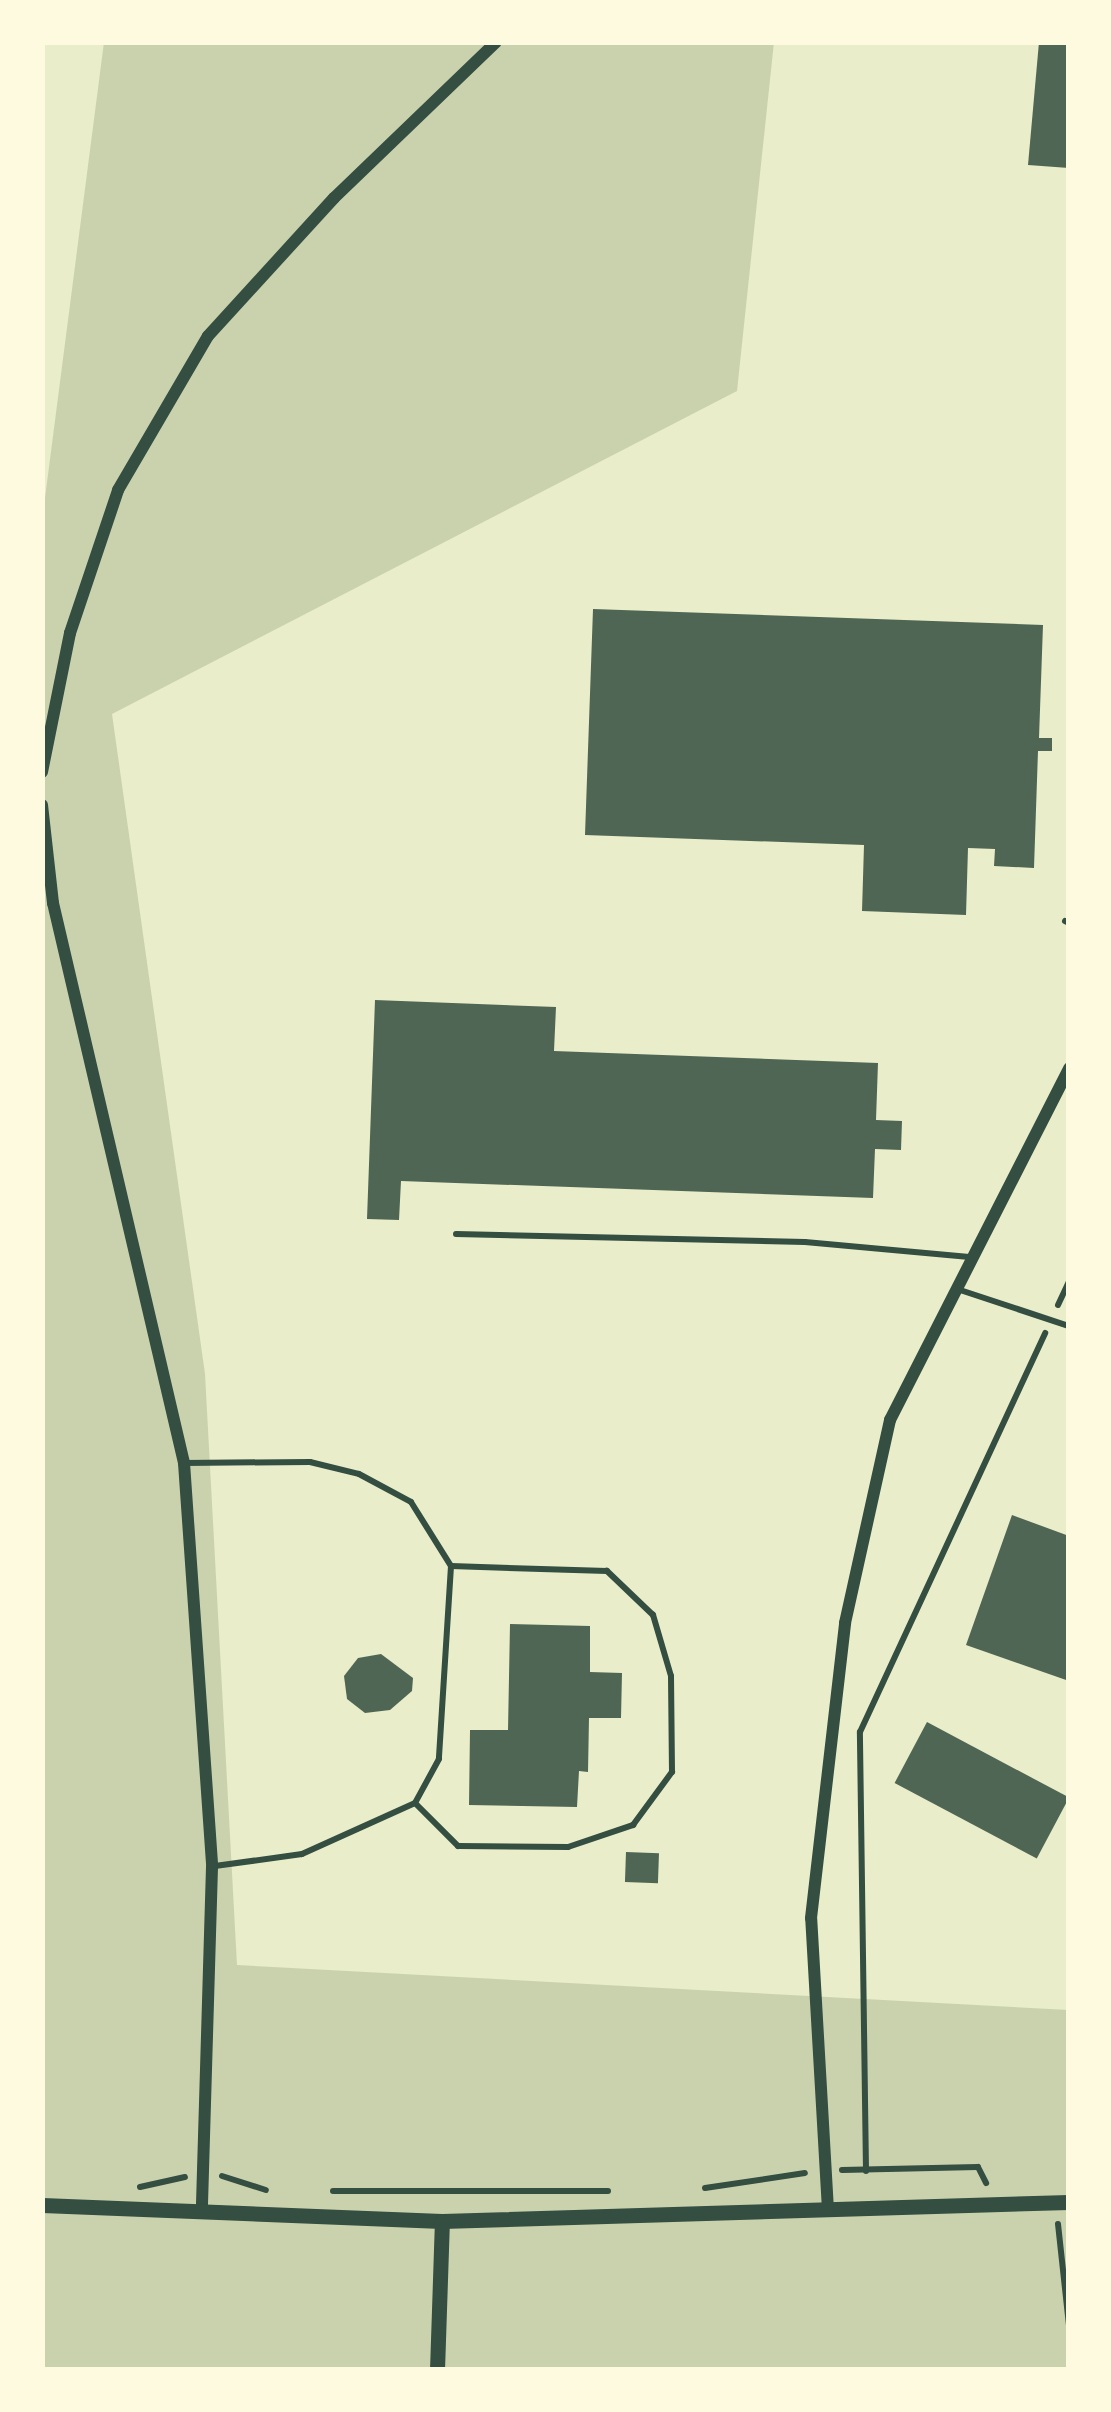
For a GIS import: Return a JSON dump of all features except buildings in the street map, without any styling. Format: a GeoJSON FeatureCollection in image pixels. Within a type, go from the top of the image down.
{"type":"FeatureCollection","features":[{"type":"Feature","properties":{"kind":"street"},"geometry":{"type":"LineString","coordinates":[[42,772],[70,633],[118,490],[208,336],[334,198],[496,42]]}},
{"type":"Feature","properties":{"kind":"street"},"geometry":{"type":"LineString","coordinates":[[42,805],[53,903],[184,1463],[212,1867],[202,2212]]}},
{"type":"Feature","properties":{"kind":"street"},"geometry":{"type":"LineString","coordinates":[[828,2210],[812,1918],[845,1623],[890,1420],[1069,1068]]}},
{"type":"Feature","properties":{"kind":"street"},"geometry":{"type":"LineString","coordinates":[[42,2205],[442,2221],[828,2210],[993,2199],[1069,2202]]}},
{"type":"Feature","properties":{"kind":"street"},"geometry":{"type":"LineString","coordinates":[[437,2370],[442,2221]]}},
{"type":"Feature","properties":{"kind":"lane"},"geometry":{"type":"LineString","coordinates":[[456,1234],[805,1242],[973,1257]]}},
{"type":"Feature","properties":{"kind":"lane"},"geometry":{"type":"LineString","coordinates":[[957,1289],[1069,1326]]}},
{"type":"Feature","properties":{"kind":"lane"},"geometry":{"type":"LineString","coordinates":[[184,1463],[310,1462],[359,1474],[411,1502],[451,1566],[439,1759],[415,1803],[302,1854],[212,1867]]}},
{"type":"Feature","properties":{"kind":"lane"},"geometry":{"type":"LineString","coordinates":[[415,1803],[458,1846],[568,1847],[633,1825],[672,1772],[671,1676],[653,1615],[607,1571],[451,1566]]}},
{"type":"Feature","properties":{"kind":"path"},"geometry":{"type":"LineString","coordinates":[[866,2171],[860,1732],[1069,1281]]}},
{"type":"Feature","properties":{"kind":"path"},"geometry":{"type":"LineString","coordinates":[[697,2189],[826,2169],[978,2167],[993,2199]]}},
{"type":"Feature","properties":{"kind":"path"},"geometry":{"type":"LineString","coordinates":[[200,2176],[235,2176],[268,2192]]}},
{"type":"Feature","properties":{"kind":"path"},"geometry":{"type":"LineString","coordinates":[[316,2191],[625,2190]]}},
{"type":"Feature","properties":{"kind":"path"},"geometry":{"type":"LineString","coordinates":[[1057,2220],[1069,2325]]}},
{"type":"Feature","properties":{"kind":"green space"},"geometry":{"type":"Polygon","coordinates":[[[104,42],[774,42],[737,391],[112,714],[205,1374],[237,1965],[1069,2010],[1069,2370],[42,2370],[42,521],[104,42]]]}}]}
